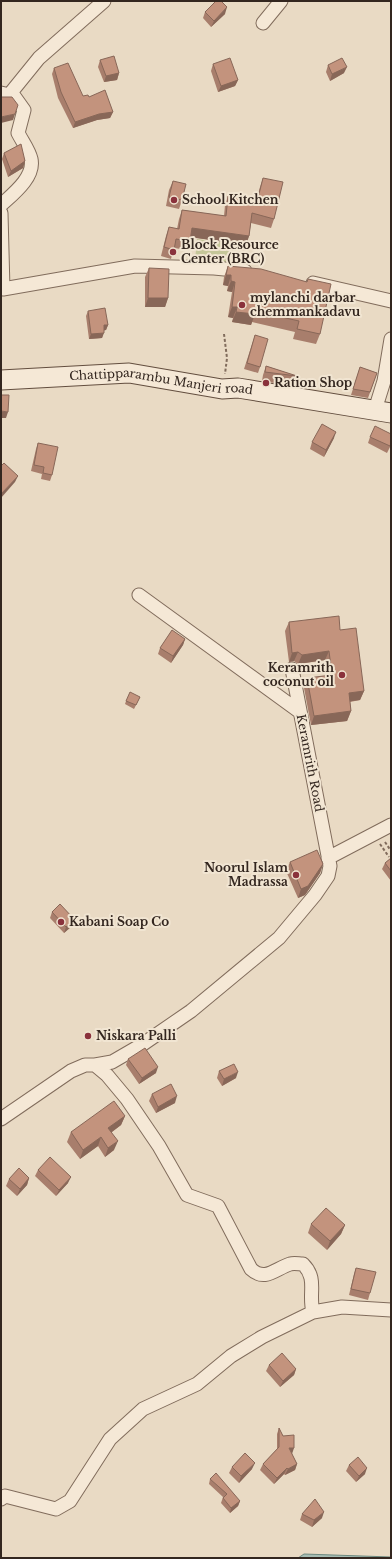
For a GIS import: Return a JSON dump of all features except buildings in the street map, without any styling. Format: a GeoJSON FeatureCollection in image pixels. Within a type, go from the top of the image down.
{"type":"FeatureCollection","features":[{"type":"Feature","properties":{"kind":"main road","name":"Chattipparambu Manjeri road"},"geometry":{"type":"LineString","coordinates":[[1,380],[129,373],[222,389],[238,388],[383,411]]}},
{"type":"Feature","properties":{"kind":"street"},"geometry":{"type":"LineString","coordinates":[[5,94],[39,58],[104,1]]}},
{"type":"Feature","properties":{"kind":"street"},"geometry":{"type":"LineString","coordinates":[[263,23],[281,1]]}},
{"type":"Feature","properties":{"kind":"street"},"geometry":{"type":"LineString","coordinates":[[1,204],[22,186],[31,165],[31,158],[18,133],[24,110],[14,96],[5,94]]}},
{"type":"Feature","properties":{"kind":"street"},"geometry":{"type":"LineString","coordinates":[[1,213],[2,289],[135,266],[214,268],[257,272]]}},
{"type":"Feature","properties":{"kind":"street"},"geometry":{"type":"LineString","coordinates":[[301,280],[391,301]]}},
{"type":"Feature","properties":{"kind":"street"},"geometry":{"type":"LineString","coordinates":[[383,411],[384,381],[391,340]]}},
{"type":"Feature","properties":{"kind":"street"},"geometry":{"type":"LineString","coordinates":[[139,595],[300,712]]}},
{"type":"Feature","properties":{"kind":"street","name":"Keramrith Road"},"geometry":{"type":"LineString","coordinates":[[1,1119],[71,1070],[85,1065],[112,1062],[143,1044],[191,1010],[279,938],[299,916],[328,876],[330,866],[292,669]]}},
{"type":"Feature","properties":{"kind":"street"},"geometry":{"type":"LineString","coordinates":[[328,858],[391,825]]}},
{"type":"Feature","properties":{"kind":"street"},"geometry":{"type":"LineString","coordinates":[[95,1065],[108,1075],[127,1099],[159,1146],[187,1195],[218,1206],[251,1269],[257,1274],[264,1276],[291,1264],[303,1264],[310,1272],[312,1278],[310,1302],[313,1312]]}},
{"type":"Feature","properties":{"kind":"street"},"geometry":{"type":"LineString","coordinates":[[1,1500],[5,1496],[56,1509],[70,1501],[110,1439],[143,1409],[196,1384],[231,1356],[262,1337],[313,1312],[342,1307],[391,1310]]}},
{"type":"Feature","properties":{"kind":"path"},"geometry":{"type":"LineString","coordinates":[[224,334],[227,358],[224,374],[230,375]]}},
{"type":"Feature","properties":{"kind":"path"},"geometry":{"type":"LineString","coordinates":[[373,835],[390,857]]}},
{"type":"Feature","properties":{"kind":"green space"},"geometry":{"type":"Polygon","coordinates":[[[197,239],[236,244],[235,254],[247,257],[246,262],[234,261],[233,264],[195,261],[197,239]]]}},
{"type":"Feature","properties":{"kind":"shaded area"},"geometry":{"type":"Polygon","coordinates":[[[304,1554],[391,1557],[391,1558],[298,1558],[304,1554]]]}},
{"type":"Feature","properties":{"kind":"place","name":"School Kitchen"},"geometry":{"type":"Point","coordinates":[174,200]}},
{"type":"Feature","properties":{"kind":"place","name":"Block Resource Center (BRC)"},"geometry":{"type":"Point","coordinates":[173,252]}},
{"type":"Feature","properties":{"kind":"place","name":"mylanchi darbar chemmankadavu"},"geometry":{"type":"Point","coordinates":[242,305]}},
{"type":"Feature","properties":{"kind":"place","name":"Ration Shop"},"geometry":{"type":"Point","coordinates":[266,383]}},
{"type":"Feature","properties":{"kind":"place","name":"Keramrith coconut oil"},"geometry":{"type":"Point","coordinates":[342,675]}},
{"type":"Feature","properties":{"kind":"place","name":"Noorul Islam Madrassa"},"geometry":{"type":"Point","coordinates":[296,875]}},
{"type":"Feature","properties":{"kind":"place","name":"Kabani Soap Co"},"geometry":{"type":"Point","coordinates":[61,922]}},
{"type":"Feature","properties":{"kind":"place","name":"Niskara Palli"},"geometry":{"type":"Point","coordinates":[88,1036]}}]}
